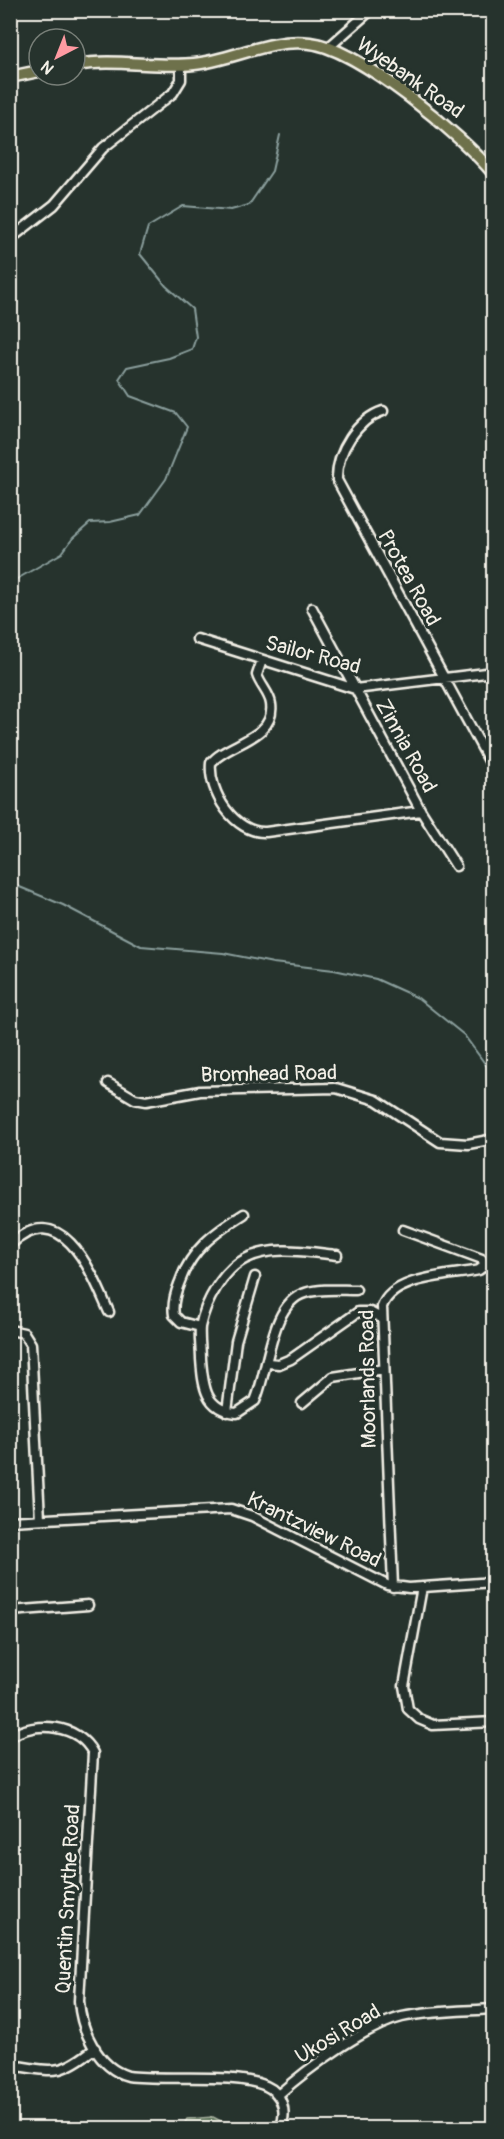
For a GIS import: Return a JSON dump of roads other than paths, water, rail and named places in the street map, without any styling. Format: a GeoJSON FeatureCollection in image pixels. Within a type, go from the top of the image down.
{"type":"FeatureCollection","features":[{"type":"Feature","properties":{"kind":"main road","name":"Wyebank Road"},"geometry":{"type":"LineString","coordinates":[[87,64],[127,61],[181,64],[206,62],[266,46],[287,43],[329,47],[374,72],[434,116],[465,142],[494,174]]}},
{"type":"Feature","properties":{"kind":"main road"},"geometry":{"type":"LineString","coordinates":[[10,77],[27,73]]}},
{"type":"Feature","properties":{"kind":"street"},"geometry":{"type":"LineString","coordinates":[[329,47],[371,10]]}},
{"type":"Feature","properties":{"kind":"street"},"geometry":{"type":"LineString","coordinates":[[10,239],[54,205],[103,148],[173,93],[181,80],[181,64]]}},
{"type":"Feature","properties":{"kind":"street","name":"Protea Road"},"geometry":{"type":"LineString","coordinates":[[383,411],[372,414],[357,428],[341,460],[337,480],[494,770]]}},
{"type":"Feature","properties":{"kind":"street","name":"Zinnia Road"},"geometry":{"type":"LineString","coordinates":[[312,608],[421,812],[456,866]]}},
{"type":"Feature","properties":{"kind":"street","name":"Sailor Road"},"geometry":{"type":"LineString","coordinates":[[196,639],[355,689],[494,672]]}},
{"type":"Feature","properties":{"kind":"street"},"geometry":{"type":"LineString","coordinates":[[262,660],[257,675],[272,704],[267,722],[250,740],[217,755],[211,763],[213,783],[240,825],[248,831],[266,832],[421,812]]}},
{"type":"Feature","properties":{"kind":"street","name":"Bromhead Road"},"geometry":{"type":"LineString","coordinates":[[108,1083],[135,1099],[146,1101],[200,1091],[336,1088],[376,1100],[440,1142],[468,1144],[494,1139]]}},
{"type":"Feature","properties":{"kind":"street"},"geometry":{"type":"LineString","coordinates":[[200,1327],[180,1322],[174,1315],[174,1297],[184,1268],[204,1241],[244,1214]]}},
{"type":"Feature","properties":{"kind":"street"},"geometry":{"type":"LineString","coordinates":[[10,1245],[28,1230],[34,1228],[56,1234],[69,1241],[87,1262],[109,1312]]}},
{"type":"Feature","properties":{"kind":"street","name":"Moorlands Road"},"geometry":{"type":"LineString","coordinates":[[393,1587],[381,1318],[384,1300],[396,1289],[438,1276],[479,1270],[485,1265],[482,1259],[402,1230]]}},
{"type":"Feature","properties":{"kind":"street"},"geometry":{"type":"LineString","coordinates":[[337,1255],[299,1251],[268,1252],[246,1258],[219,1282],[200,1327],[206,1392],[214,1406],[227,1412],[243,1411],[255,1401],[268,1363],[280,1313],[292,1299],[307,1292],[320,1290],[356,1290]]}},
{"type":"Feature","properties":{"kind":"street"},"geometry":{"type":"LineString","coordinates":[[227,1412],[236,1341],[255,1277]]}},
{"type":"Feature","properties":{"kind":"street"},"geometry":{"type":"LineString","coordinates":[[268,1363],[279,1364],[291,1359],[358,1312],[370,1312],[381,1318]]}},
{"type":"Feature","properties":{"kind":"street"},"geometry":{"type":"LineString","coordinates":[[10,1330],[24,1333],[31,1344],[40,1519]]}},
{"type":"Feature","properties":{"kind":"street"},"geometry":{"type":"LineString","coordinates":[[302,1403],[333,1377],[384,1369]]}},
{"type":"Feature","properties":{"kind":"street","name":"Krantzview Road"},"geometry":{"type":"LineString","coordinates":[[10,1521],[231,1509],[252,1516],[393,1587],[494,1582]]}},
{"type":"Feature","properties":{"kind":"street"},"geometry":{"type":"LineString","coordinates":[[422,1587],[404,1686],[408,1709],[418,1719],[433,1725],[494,1722]]}},
{"type":"Feature","properties":{"kind":"street"},"geometry":{"type":"LineString","coordinates":[[10,1611],[88,1605]]}},
{"type":"Feature","properties":{"kind":"street","name":"Quentin Smythe Road"},"geometry":{"type":"LineString","coordinates":[[10,1737],[33,1727],[53,1727],[80,1739],[93,1753],[79,2001],[83,2024],[95,2048],[111,2068],[128,2076],[251,2082],[263,2084],[278,2095]]}},
{"type":"Feature","properties":{"kind":"street","name":"Ukosi Road"},"geometry":{"type":"LineString","coordinates":[[278,2095],[346,2046],[387,2022],[403,2017],[494,2009]]}},
{"type":"Feature","properties":{"kind":"street"},"geometry":{"type":"LineString","coordinates":[[10,2065],[60,2071],[72,2066],[95,2048]]}},
{"type":"Feature","properties":{"kind":"street"},"geometry":{"type":"LineString","coordinates":[[278,2095],[284,2115],[280,2128]]}},
{"type":"Feature","properties":{"kind":"waterway"},"geometry":{"type":"LineString","coordinates":[[10,583],[62,553],[73,538],[90,523],[110,522],[140,515],[166,479],[187,427],[176,413],[130,396],[119,379],[127,367],[169,358],[192,349],[196,337],[192,309],[166,286],[140,254],[148,227],[183,206],[231,210],[249,205],[272,171],[280,135]]}},
{"type":"Feature","properties":{"kind":"waterway"},"geometry":{"type":"LineString","coordinates":[[10,883],[63,905],[141,946],[223,953],[273,963],[334,970],[376,979],[418,998],[464,1035],[494,1076]]}}]}
